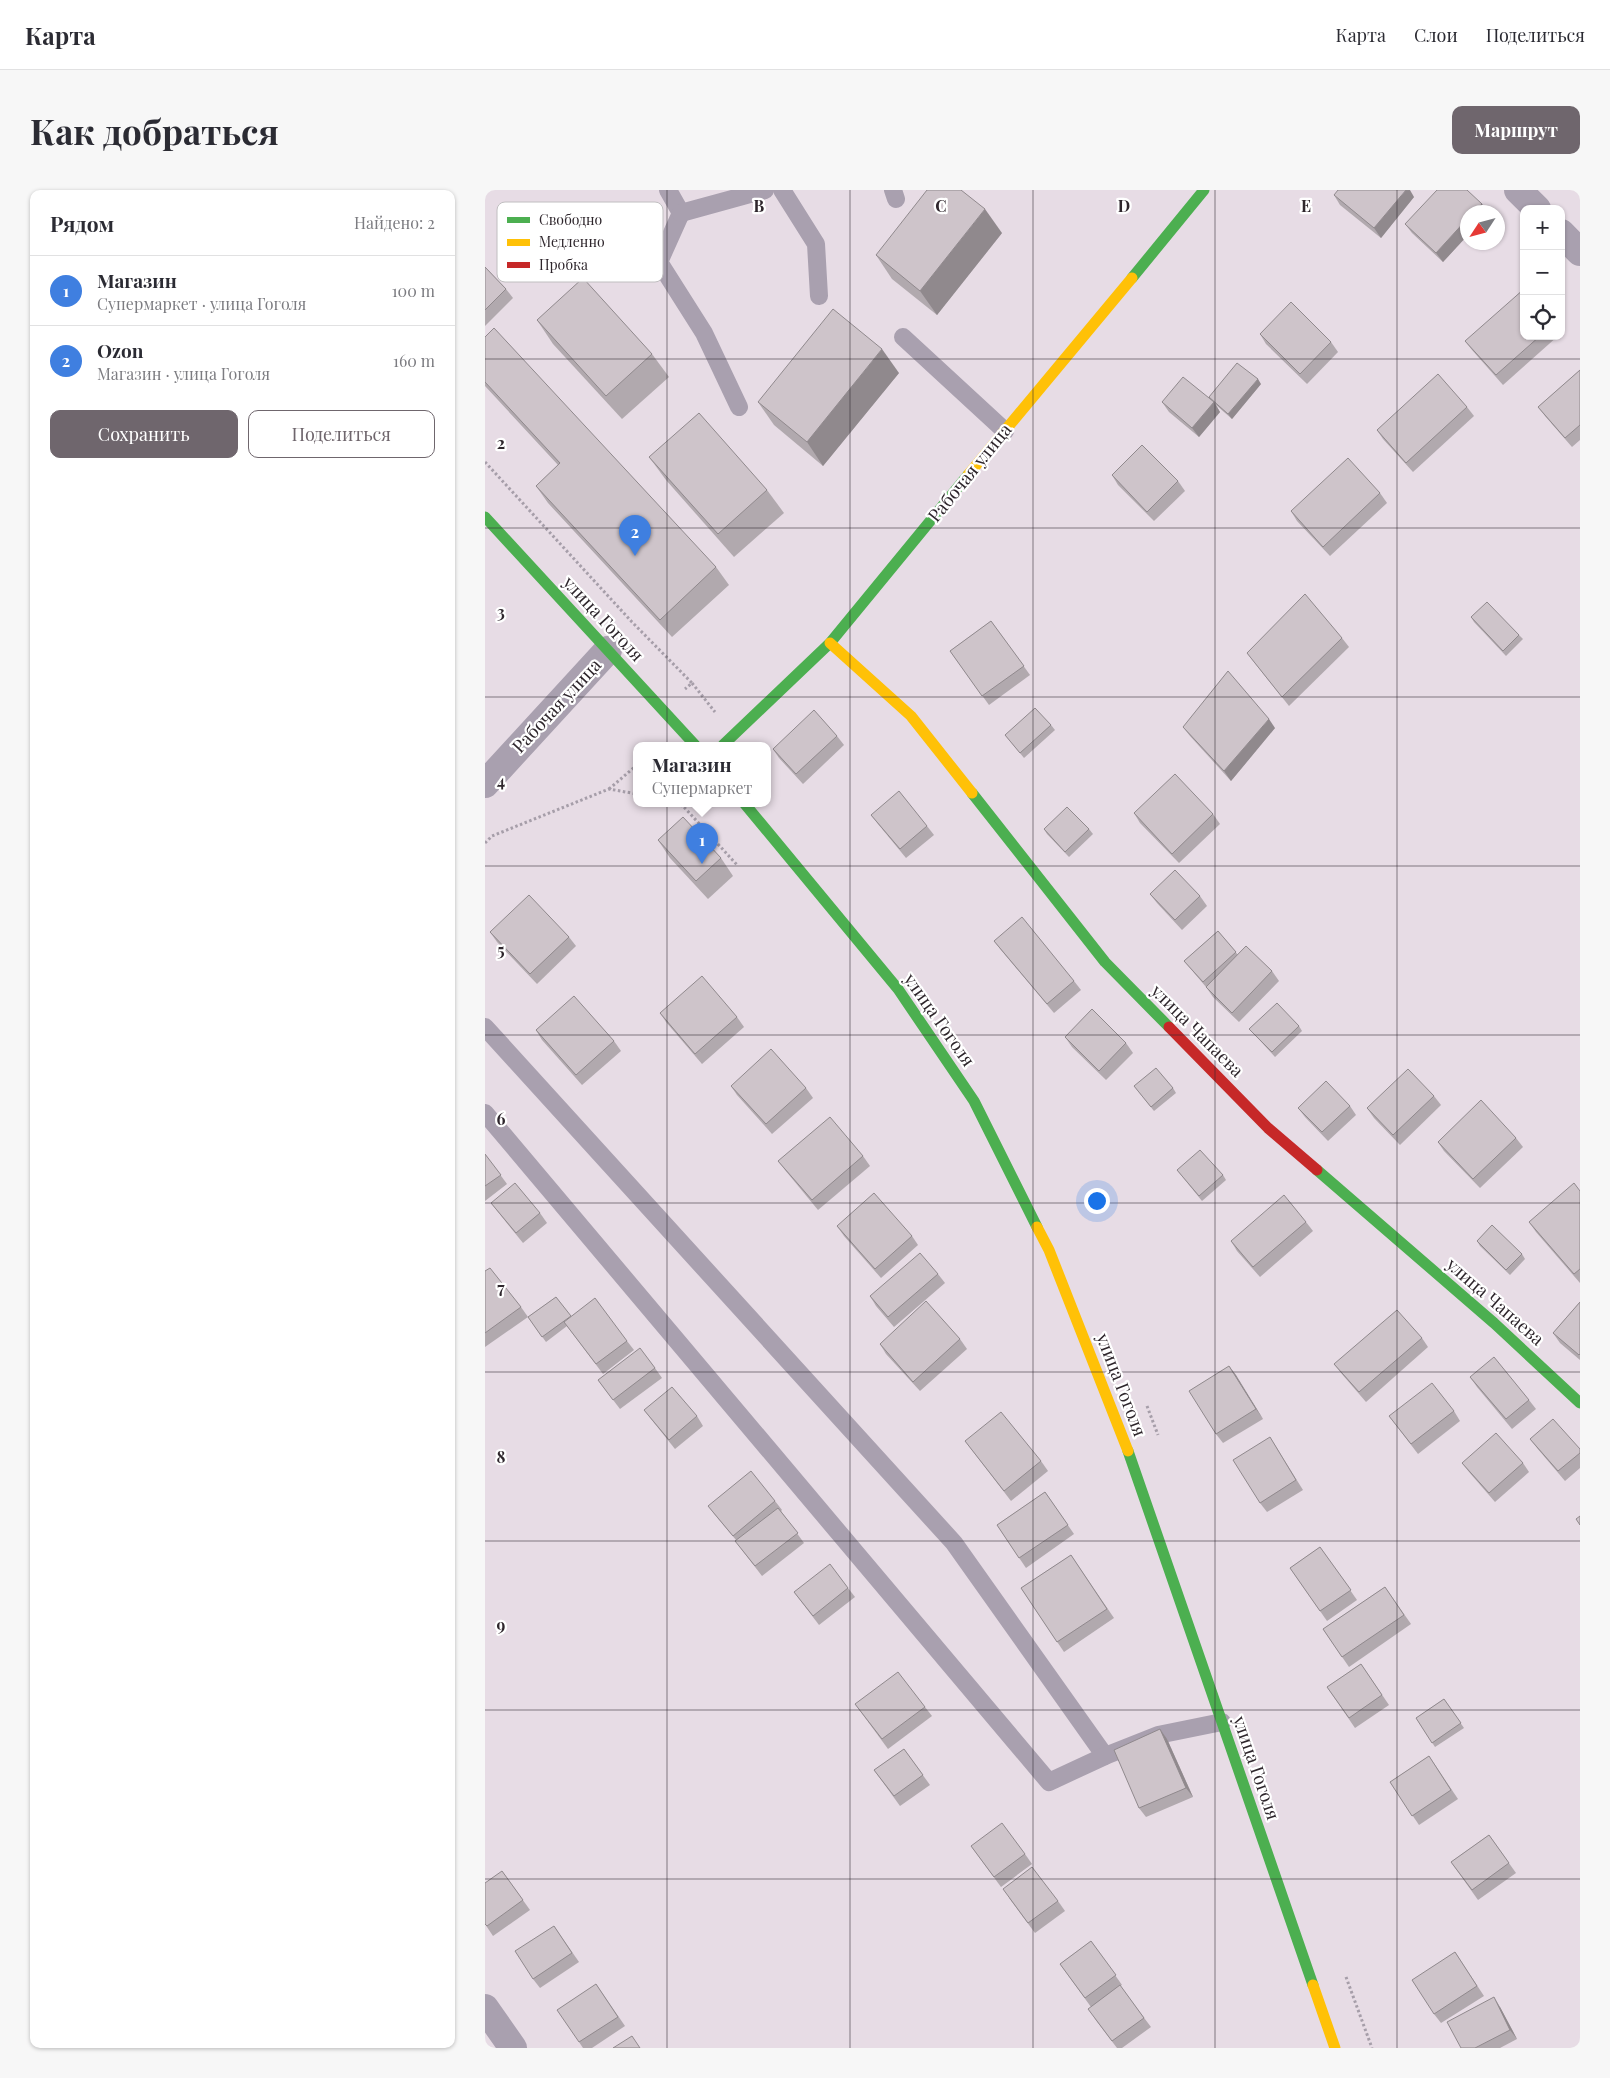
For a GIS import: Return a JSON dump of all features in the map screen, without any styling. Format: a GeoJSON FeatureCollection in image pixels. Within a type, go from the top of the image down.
{"type":"FeatureCollection","features":[{"type":"Feature","properties":{"kind":"street","name":"Рабочая улица"},"geometry":{"type":"LineString","coordinates":[[726,742],[830,643],[1204,190]]}},
{"type":"Feature","properties":{"kind":"street"},"geometry":{"type":"LineString","coordinates":[[1518,190],[1533,205]]}},
{"type":"Feature","properties":{"kind":"street"},"geometry":{"type":"LineString","coordinates":[[1565,237],[1580,252]]}},
{"type":"Feature","properties":{"kind":"street","name":"улица Гоголя"},"geometry":{"type":"LineString","coordinates":[[485,517],[692,742]]}},
{"type":"Feature","properties":{"kind":"street","name":"улица Чапаева"},"geometry":{"type":"LineString","coordinates":[[830,643],[911,716],[1105,962],[1261,1121],[1494,1323],[1580,1403]]}},
{"type":"Feature","properties":{"kind":"street","name":"Рабочая улица"},"geometry":{"type":"LineString","coordinates":[[485,784],[608,650]]}},
{"type":"Feature","properties":{"kind":"street","name":"улица Гоголя"},"geometry":{"type":"LineString","coordinates":[[747,807],[898,990],[974,1101],[1049,1250],[1122,1432],[1335,2048]]}},
{"type":"Feature","properties":{"kind":"street"},"geometry":{"type":"LineString","coordinates":[[485,2008],[513,2048]]}},
{"type":"Feature","properties":{"kind":"lane"},"geometry":{"type":"LineString","coordinates":[[667,190],[681,213]]}},
{"type":"Feature","properties":{"kind":"lane"},"geometry":{"type":"LineString","coordinates":[[681,213],[765,190]]}},
{"type":"Feature","properties":{"kind":"lane"},"geometry":{"type":"LineString","coordinates":[[782,190],[815,244],[819,296]]}},
{"type":"Feature","properties":{"kind":"lane"},"geometry":{"type":"LineString","coordinates":[[663,253],[681,213]]}},
{"type":"Feature","properties":{"kind":"lane"},"geometry":{"type":"LineString","coordinates":[[663,268],[704,333],[739,406]]}},
{"type":"Feature","properties":{"kind":"lane"},"geometry":{"type":"LineString","coordinates":[[903,337],[1005,431]]}},
{"type":"Feature","properties":{"kind":"lane"},"geometry":{"type":"LineString","coordinates":[[485,1027],[954,1543],[1105,1756]]}},
{"type":"Feature","properties":{"kind":"lane"},"geometry":{"type":"LineString","coordinates":[[485,1113],[1049,1782],[1105,1756],[1158,1735],[1221,1722]]}},
{"type":"Feature","properties":{"kind":"path"},"geometry":{"type":"LineString","coordinates":[[485,844],[492,836],[609,789],[633,768]]}},
{"type":"Feature","properties":{"kind":"path"},"geometry":{"type":"LineString","coordinates":[[609,789],[633,793]]}},
{"type":"Feature","properties":{"kind":"path"},"geometry":{"type":"LineString","coordinates":[[685,807],[738,866]]}},
{"type":"Feature","properties":{"kind":"building"},"geometry":{"type":"Polygon","coordinates":[[[927,190],[961,190],[985,209],[920,291],[876,255],[927,190]]]}},
{"type":"Feature","properties":{"kind":"building"},"geometry":{"type":"Polygon","coordinates":[[[1338,190],[1406,190],[1374,228],[1334,195],[1338,190]]]}},
{"type":"Feature","properties":{"kind":"building"},"geometry":{"type":"Polygon","coordinates":[[[1437,190],[1467,190],[1482,204],[1460,205],[1460,227],[1436,253],[1405,224],[1437,190]]]}},
{"type":"Feature","properties":{"kind":"building"},"geometry":{"type":"Polygon","coordinates":[[[485,267],[497,280],[497,282],[506,289],[485,310],[485,267]]]}},
{"type":"Feature","properties":{"kind":"building"},"geometry":{"type":"Polygon","coordinates":[[[579,282],[587,282],[652,354],[606,396],[537,320],[579,282]]]}},
{"type":"Feature","properties":{"kind":"building"},"geometry":{"type":"Polygon","coordinates":[[[1520,293],[1520,340],[1535,340],[1496,375],[1465,341],[1520,293]]]}},
{"type":"Feature","properties":{"kind":"building"},"geometry":{"type":"Polygon","coordinates":[[[1291,302],[1331,342],[1300,374],[1260,334],[1291,302]]]}},
{"type":"Feature","properties":{"kind":"building"},"geometry":{"type":"Polygon","coordinates":[[[833,309],[882,349],[807,442],[758,402],[833,309]]]}},
{"type":"Feature","properties":{"kind":"building"},"geometry":{"type":"Polygon","coordinates":[[[494,328],[716,567],[660,620],[536,486],[560,463],[485,382],[485,337],[494,328]]]}},
{"type":"Feature","properties":{"kind":"building"},"geometry":{"type":"Polygon","coordinates":[[[1237,363],[1258,379],[1228,414],[1209,397],[1237,363]]]}},
{"type":"Feature","properties":{"kind":"building"},"geometry":{"type":"Polygon","coordinates":[[[1580,370],[1580,425],[1565,438],[1538,407],[1580,370]]]}},
{"type":"Feature","properties":{"kind":"building"},"geometry":{"type":"Polygon","coordinates":[[[1438,374],[1467,407],[1406,463],[1377,430],[1438,374]]]}},
{"type":"Feature","properties":{"kind":"building"},"geometry":{"type":"Polygon","coordinates":[[[1183,377],[1214,402],[1192,428],[1162,402],[1183,377]]]}},
{"type":"Feature","properties":{"kind":"building"},"geometry":{"type":"Polygon","coordinates":[[[699,413],[767,490],[718,534],[649,457],[699,413]]]}},
{"type":"Feature","properties":{"kind":"building"},"geometry":{"type":"Polygon","coordinates":[[[1142,445],[1178,481],[1147,512],[1112,475],[1142,445]]]}},
{"type":"Feature","properties":{"kind":"building"},"geometry":{"type":"Polygon","coordinates":[[[1348,458],[1380,493],[1323,547],[1291,511],[1348,458]]]}},
{"type":"Feature","properties":{"kind":"building"},"geometry":{"type":"Polygon","coordinates":[[[1305,594],[1342,638],[1282,697],[1247,653],[1305,594]]]}},
{"type":"Feature","properties":{"kind":"building"},"geometry":{"type":"Polygon","coordinates":[[[1487,602],[1519,635],[1503,651],[1471,617],[1487,602]]]}},
{"type":"Feature","properties":{"kind":"building"},"geometry":{"type":"Polygon","coordinates":[[[991,621],[1024,666],[982,696],[950,651],[991,621]]]}},
{"type":"Feature","properties":{"kind":"building"},"geometry":{"type":"Polygon","coordinates":[[[1228,671],[1269,719],[1224,771],[1183,727],[1228,671]]]}},
{"type":"Feature","properties":{"kind":"building"},"geometry":{"type":"Polygon","coordinates":[[[1035,708],[1051,725],[1020,753],[1005,735],[1035,708]]]}},
{"type":"Feature","properties":{"kind":"building"},"geometry":{"type":"Polygon","coordinates":[[[814,710],[837,736],[796,774],[773,749],[814,710]]]}},
{"type":"Feature","properties":{"kind":"building"},"geometry":{"type":"Polygon","coordinates":[[[1175,774],[1213,814],[1172,854],[1134,813],[1175,774]]]}},
{"type":"Feature","properties":{"kind":"building"},"geometry":{"type":"Polygon","coordinates":[[[899,791],[927,826],[900,849],[871,815],[899,791]]]}},
{"type":"Feature","properties":{"kind":"building"},"geometry":{"type":"Polygon","coordinates":[[[1067,807],[1089,829],[1065,852],[1044,829],[1067,807]]]}},
{"type":"Feature","properties":{"kind":"building"},"geometry":{"type":"Polygon","coordinates":[[[683,817],[721,858],[696,881],[658,840],[683,817]]]}},
{"type":"Feature","properties":{"kind":"building"},"geometry":{"type":"Polygon","coordinates":[[[1175,870],[1200,896],[1175,920],[1150,894],[1175,870]]]}},
{"type":"Feature","properties":{"kind":"building"},"geometry":{"type":"Polygon","coordinates":[[[529,895],[569,937],[530,974],[490,932],[529,895]]]}},
{"type":"Feature","properties":{"kind":"building"},"geometry":{"type":"Polygon","coordinates":[[[1022,917],[1074,981],[1047,1004],[994,941],[1022,917]]]}},
{"type":"Feature","properties":{"kind":"building"},"geometry":{"type":"Polygon","coordinates":[[[1218,931],[1236,952],[1203,982],[1184,961],[1218,931]]]}},
{"type":"Feature","properties":{"kind":"building"},"geometry":{"type":"Polygon","coordinates":[[[1246,946],[1272,971],[1232,1013],[1206,987],[1246,946]]]}},
{"type":"Feature","properties":{"kind":"building"},"geometry":{"type":"Polygon","coordinates":[[[702,976],[737,1017],[695,1054],[660,1013],[702,976]]]}},
{"type":"Feature","properties":{"kind":"building"},"geometry":{"type":"Polygon","coordinates":[[[574,996],[614,1041],[576,1075],[536,1030],[574,996]]]}},
{"type":"Feature","properties":{"kind":"building"},"geometry":{"type":"Polygon","coordinates":[[[1277,1003],[1299,1026],[1272,1052],[1249,1029],[1277,1003]]]}},
{"type":"Feature","properties":{"kind":"building"},"geometry":{"type":"Polygon","coordinates":[[[1092,1009],[1126,1043],[1099,1071],[1065,1037],[1092,1009]]]}},
{"type":"Feature","properties":{"kind":"building"},"geometry":{"type":"Polygon","coordinates":[[[771,1049],[806,1088],[766,1124],[731,1086],[771,1049]]]}},
{"type":"Feature","properties":{"kind":"building"},"geometry":{"type":"Polygon","coordinates":[[[1156,1068],[1173,1088],[1151,1107],[1134,1086],[1156,1068]]]}},
{"type":"Feature","properties":{"kind":"building"},"geometry":{"type":"Polygon","coordinates":[[[1408,1069],[1434,1096],[1393,1135],[1367,1108],[1408,1069]]]}},
{"type":"Feature","properties":{"kind":"building"},"geometry":{"type":"Polygon","coordinates":[[[1326,1081],[1350,1106],[1322,1132],[1298,1108],[1326,1081]]]}},
{"type":"Feature","properties":{"kind":"building"},"geometry":{"type":"Polygon","coordinates":[[[1481,1100],[1516,1138],[1473,1179],[1438,1142],[1481,1100]]]}},
{"type":"Feature","properties":{"kind":"building"},"geometry":{"type":"Polygon","coordinates":[[[830,1117],[863,1156],[812,1200],[778,1161],[830,1117]]]}},
{"type":"Feature","properties":{"kind":"building"},"geometry":{"type":"Polygon","coordinates":[[[1200,1150],[1223,1175],[1199,1196],[1177,1170],[1200,1150]]]}},
{"type":"Feature","properties":{"kind":"building"},"geometry":{"type":"Polygon","coordinates":[[[485,1154],[501,1175],[485,1186],[485,1154]]]}},
{"type":"Feature","properties":{"kind":"building"},"geometry":{"type":"Polygon","coordinates":[[[515,1183],[540,1213],[516,1233],[491,1203],[515,1183]]]}},
{"type":"Feature","properties":{"kind":"building"},"geometry":{"type":"Polygon","coordinates":[[[1574,1183],[1580,1191],[1580,1269],[1574,1274],[1529,1222],[1574,1183]]]}},
{"type":"Feature","properties":{"kind":"building"},"geometry":{"type":"Polygon","coordinates":[[[874,1193],[912,1236],[875,1269],[837,1226],[874,1193]]]}},
{"type":"Feature","properties":{"kind":"building"},"geometry":{"type":"Polygon","coordinates":[[[1284,1195],[1306,1222],[1253,1267],[1231,1241],[1284,1195]]]}},
{"type":"Feature","properties":{"kind":"building"},"geometry":{"type":"Polygon","coordinates":[[[1492,1225],[1522,1254],[1506,1270],[1477,1241],[1492,1225]]]}},
{"type":"Feature","properties":{"kind":"building"},"geometry":{"type":"Polygon","coordinates":[[[920,1253],[938,1274],[888,1317],[870,1296],[920,1253]]]}},
{"type":"Feature","properties":{"kind":"building"},"geometry":{"type":"Polygon","coordinates":[[[490,1268],[521,1307],[485,1333],[485,1271],[490,1268]]]}},
{"type":"Feature","properties":{"kind":"building"},"geometry":{"type":"Polygon","coordinates":[[[556,1297],[571,1316],[542,1337],[528,1317],[556,1297]]]}},
{"type":"Feature","properties":{"kind":"building"},"geometry":{"type":"Polygon","coordinates":[[[595,1298],[627,1341],[596,1364],[564,1322],[595,1298]]]}},
{"type":"Feature","properties":{"kind":"building"},"geometry":{"type":"Polygon","coordinates":[[[926,1301],[960,1339],[913,1382],[880,1344],[926,1301]]]}},
{"type":"Feature","properties":{"kind":"building"},"geometry":{"type":"Polygon","coordinates":[[[1580,1302],[1580,1354],[1579,1355],[1553,1333],[1580,1302]]]}},
{"type":"Feature","properties":{"kind":"building"},"geometry":{"type":"Polygon","coordinates":[[[1397,1310],[1422,1338],[1359,1392],[1334,1364],[1397,1310]]]}},
{"type":"Feature","properties":{"kind":"building"},"geometry":{"type":"Polygon","coordinates":[[[640,1348],[655,1368],[613,1400],[598,1380],[640,1348]]]}},
{"type":"Feature","properties":{"kind":"building"},"geometry":{"type":"Polygon","coordinates":[[[1494,1357],[1529,1400],[1506,1419],[1470,1377],[1494,1357]]]}},
{"type":"Feature","properties":{"kind":"building"},"geometry":{"type":"Polygon","coordinates":[[[1229,1366],[1256,1409],[1216,1434],[1189,1391],[1229,1366]]]}},
{"type":"Feature","properties":{"kind":"building"},"geometry":{"type":"Polygon","coordinates":[[[1432,1383],[1454,1411],[1411,1444],[1389,1416],[1432,1383]]]}},
{"type":"Feature","properties":{"kind":"building"},"geometry":{"type":"Polygon","coordinates":[[[672,1387],[697,1416],[669,1440],[644,1410],[672,1387]]]}},
{"type":"Feature","properties":{"kind":"building"},"geometry":{"type":"Polygon","coordinates":[[[1001,1412],[1041,1461],[1004,1491],[965,1441],[1001,1412]]]}},
{"type":"Feature","properties":{"kind":"building"},"geometry":{"type":"Polygon","coordinates":[[[1553,1419],[1580,1449],[1580,1453],[1558,1471],[1530,1439],[1553,1419]]]}},
{"type":"Feature","properties":{"kind":"building"},"geometry":{"type":"Polygon","coordinates":[[[1496,1433],[1523,1463],[1489,1493],[1462,1463],[1496,1433]]]}},
{"type":"Feature","properties":{"kind":"building"},"geometry":{"type":"Polygon","coordinates":[[[1270,1437],[1296,1480],[1260,1503],[1233,1460],[1270,1437]]]}},
{"type":"Feature","properties":{"kind":"building"},"geometry":{"type":"Polygon","coordinates":[[[751,1471],[775,1501],[733,1536],[708,1506],[751,1471]]]}},
{"type":"Feature","properties":{"kind":"building"},"geometry":{"type":"Polygon","coordinates":[[[1045,1492],[1068,1525],[1019,1558],[997,1525],[1045,1492]]]}},
{"type":"Feature","properties":{"kind":"building"},"geometry":{"type":"Polygon","coordinates":[[[778,1508],[798,1533],[755,1566],[735,1541],[778,1508]]]}},
{"type":"Feature","properties":{"kind":"building"},"geometry":{"type":"Polygon","coordinates":[[[1580,1516],[1580,1525],[1576,1519],[1580,1516]]]}},
{"type":"Feature","properties":{"kind":"building"},"geometry":{"type":"Polygon","coordinates":[[[1320,1547],[1351,1590],[1320,1611],[1290,1568],[1320,1547]]]}},
{"type":"Feature","properties":{"kind":"building"},"geometry":{"type":"Polygon","coordinates":[[[1071,1555],[1107,1609],[1057,1642],[1021,1588],[1071,1555]]]}},
{"type":"Feature","properties":{"kind":"building"},"geometry":{"type":"Polygon","coordinates":[[[830,1564],[848,1588],[813,1616],[794,1592],[830,1564]]]}},
{"type":"Feature","properties":{"kind":"building"},"geometry":{"type":"Polygon","coordinates":[[[1385,1587],[1404,1615],[1342,1657],[1323,1629],[1385,1587]]]}},
{"type":"Feature","properties":{"kind":"building"},"geometry":{"type":"Polygon","coordinates":[[[1361,1664],[1382,1695],[1349,1718],[1327,1687],[1361,1664]]]}},
{"type":"Feature","properties":{"kind":"building"},"geometry":{"type":"Polygon","coordinates":[[[898,1672],[925,1707],[882,1739],[855,1704],[898,1672]]]}},
{"type":"Feature","properties":{"kind":"building"},"geometry":{"type":"Polygon","coordinates":[[[1444,1699],[1461,1723],[1432,1743],[1416,1718],[1444,1699]]]}},
{"type":"Feature","properties":{"kind":"building"},"geometry":{"type":"Polygon","coordinates":[[[1160,1729],[1186,1788],[1139,1808],[1114,1750],[1160,1729]]]}},
{"type":"Feature","properties":{"kind":"building"},"geometry":{"type":"Polygon","coordinates":[[[904,1749],[923,1775],[894,1796],[874,1770],[904,1749]]]}},
{"type":"Feature","properties":{"kind":"building"},"geometry":{"type":"Polygon","coordinates":[[[1429,1756],[1451,1790],[1412,1816],[1390,1782],[1429,1756]]]}},
{"type":"Feature","properties":{"kind":"building"},"geometry":{"type":"Polygon","coordinates":[[[1002,1823],[1025,1854],[994,1877],[971,1846],[1002,1823]]]}},
{"type":"Feature","properties":{"kind":"building"},"geometry":{"type":"Polygon","coordinates":[[[1489,1835],[1509,1863],[1472,1890],[1451,1862],[1489,1835]]]}},
{"type":"Feature","properties":{"kind":"building"},"geometry":{"type":"Polygon","coordinates":[[[1032,1867],[1058,1901],[1028,1923],[1003,1889],[1032,1867]]]}},
{"type":"Feature","properties":{"kind":"building"},"geometry":{"type":"Polygon","coordinates":[[[502,1871],[523,1900],[487,1926],[485,1924],[485,1883],[502,1871]]]}},
{"type":"Feature","properties":{"kind":"building"},"geometry":{"type":"Polygon","coordinates":[[[554,1926],[572,1953],[533,1979],[515,1951],[554,1926]]]}},
{"type":"Feature","properties":{"kind":"building"},"geometry":{"type":"Polygon","coordinates":[[[1091,1941],[1116,1975],[1085,1998],[1060,1964],[1091,1941]]]}},
{"type":"Feature","properties":{"kind":"building"},"geometry":{"type":"Polygon","coordinates":[[[1455,1952],[1477,1986],[1434,2014],[1412,1980],[1455,1952]]]}},
{"type":"Feature","properties":{"kind":"building"},"geometry":{"type":"Polygon","coordinates":[[[596,1984],[618,2017],[579,2042],[557,2010],[596,1984]]]}},
{"type":"Feature","properties":{"kind":"building"},"geometry":{"type":"Polygon","coordinates":[[[1120,1985],[1144,2018],[1112,2041],[1088,2009],[1120,1985]]]}},
{"type":"Feature","properties":{"kind":"building"},"geometry":{"type":"Polygon","coordinates":[[[1494,1997],[1510,2030],[1475,2048],[1461,2048],[1447,2022],[1494,1997]]]}},
{"type":"Feature","properties":{"kind":"building"},"geometry":{"type":"Polygon","coordinates":[[[632,2036],[640,2048],[613,2048],[632,2036]]]}},
{"type":"Feature","properties":{"kind":"traffic: fast"},"geometry":{"type":"LineString","coordinates":[[1132,278],[1204,190]]}},
{"type":"Feature","properties":{"kind":"traffic: fast"},"geometry":{"type":"LineString","coordinates":[[726,742],[830,643],[968,475]]}},
{"type":"Feature","properties":{"kind":"traffic: fast"},"geometry":{"type":"LineString","coordinates":[[485,517],[692,742]]}},
{"type":"Feature","properties":{"kind":"traffic: fast"},"geometry":{"type":"LineString","coordinates":[[972,793],[1105,962],[1169,1027]]}},
{"type":"Feature","properties":{"kind":"traffic: fast"},"geometry":{"type":"LineString","coordinates":[[747,807],[898,989],[974,1101],[1037,1227]]}},
{"type":"Feature","properties":{"kind":"traffic: fast"},"geometry":{"type":"LineString","coordinates":[[1317,1170],[1494,1323],[1580,1403]]}},
{"type":"Feature","properties":{"kind":"traffic: fast"},"geometry":{"type":"LineString","coordinates":[[1128,1451],[1313,1985]]}},
{"type":"Feature","properties":{"kind":"traffic: slow"},"geometry":{"type":"LineString","coordinates":[[968,475],[1132,278]]}},
{"type":"Feature","properties":{"kind":"traffic: slow"},"geometry":{"type":"LineString","coordinates":[[830,643],[911,716],[972,793]]}},
{"type":"Feature","properties":{"kind":"traffic: slow"},"geometry":{"type":"LineString","coordinates":[[1037,1227],[1049,1250],[1128,1451]]}},
{"type":"Feature","properties":{"kind":"traffic: slow"},"geometry":{"type":"LineString","coordinates":[[1313,1985],[1335,2048]]}},
{"type":"Feature","properties":{"kind":"traffic: jam"},"geometry":{"type":"LineString","coordinates":[[1169,1027],[1268,1128],[1317,1170]]}},
{"type":"Feature","properties":{"kind":"place","name":"Ozon"},"geometry":{"type":"Point","coordinates":[635,556]}},
{"type":"Feature","properties":{"kind":"place","name":"Магазин"},"geometry":{"type":"Point","coordinates":[702,864]}}]}
